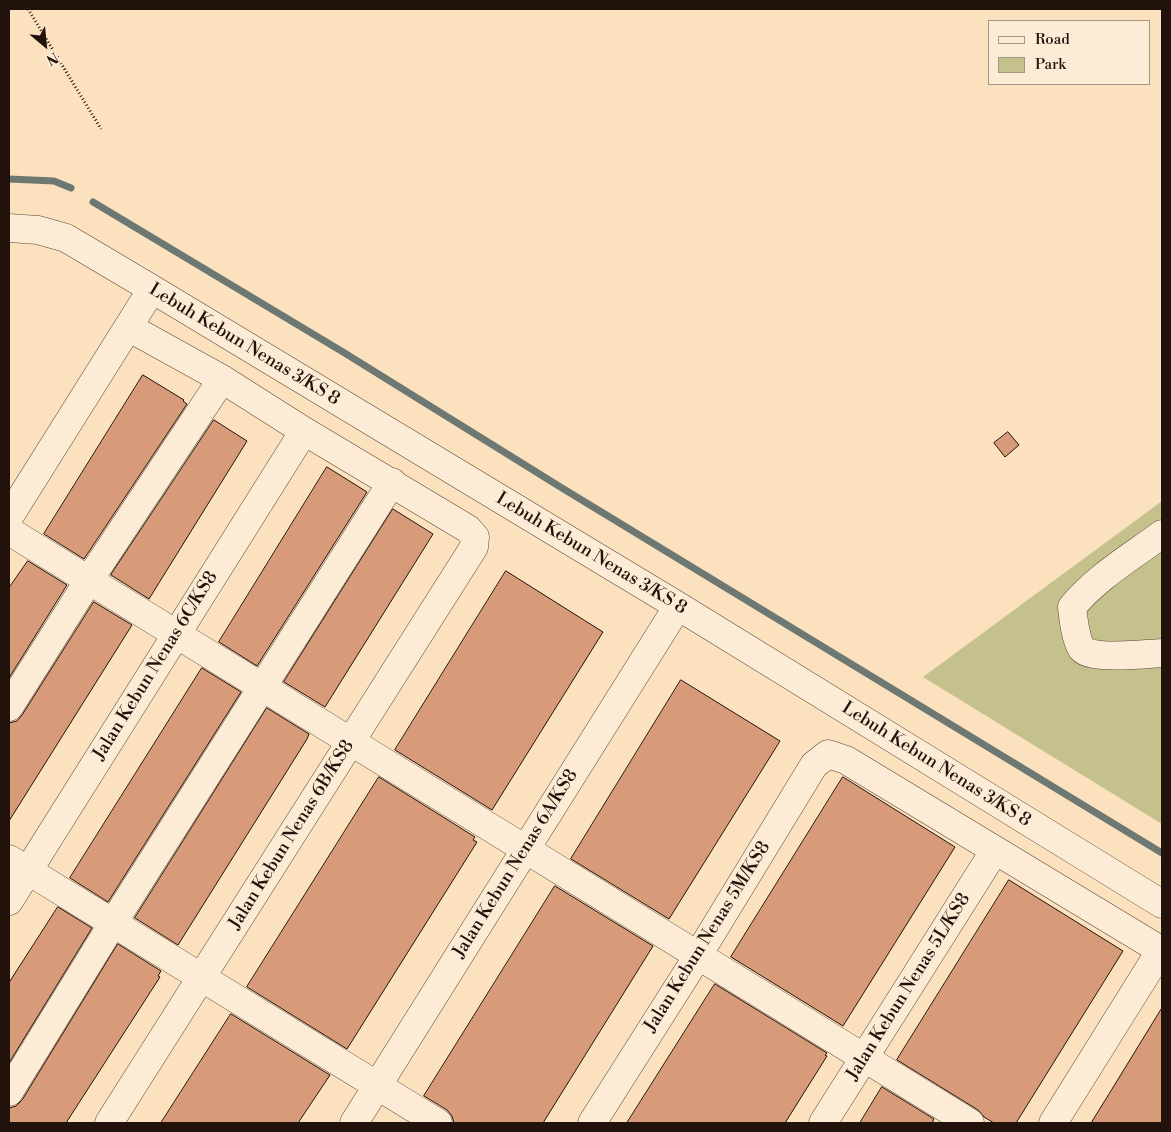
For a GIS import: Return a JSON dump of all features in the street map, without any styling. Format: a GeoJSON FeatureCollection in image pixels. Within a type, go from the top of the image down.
{"type":"FeatureCollection","features":[{"type":"Feature","properties":{"kind":"street","name":"Lebuh Kebun Nenas 3/KS 8"},"geometry":{"type":"LineString","coordinates":[[9,228],[38,230],[66,238],[678,606],[1162,904]]}},
{"type":"Feature","properties":{"kind":"street"},"geometry":{"type":"LineString","coordinates":[[9,517],[152,289]]}},
{"type":"Feature","properties":{"kind":"street"},"geometry":{"type":"LineString","coordinates":[[9,1092],[113,923],[392,482],[304,431],[222,379],[128,327]]}},
{"type":"Feature","properties":{"kind":"street"},"geometry":{"type":"LineString","coordinates":[[9,707],[89,580],[222,379]]}},
{"type":"Feature","properties":{"kind":"street","name":"Jalan Kebun Nenas 6C/KS8"},"geometry":{"type":"LineString","coordinates":[[9,901],[18,864],[176,634],[304,431]]}},
{"type":"Feature","properties":{"kind":"street","name":"Jalan Kebun Nenas 6B/KS8"},"geometry":{"type":"LineString","coordinates":[[109,1123],[474,548],[476,537],[468,529],[392,482]]}},
{"type":"Feature","properties":{"kind":"street"},"geometry":{"type":"LineString","coordinates":[[9,531],[970,1123]]}},
{"type":"Feature","properties":{"kind":"street"},"geometry":{"type":"LineString","coordinates":[[1162,534],[1102,576],[1072,607],[1074,626],[1081,649],[1088,653],[1108,656],[1162,653]]}},
{"type":"Feature","properties":{"kind":"street","name":"Jalan Kebun Nenas 6A/KS8"},"geometry":{"type":"LineString","coordinates":[[354,1123],[678,606]]}},
{"type":"Feature","properties":{"kind":"street","name":"Jalan Kebun Nenas 5M/KS8"},"geometry":{"type":"LineString","coordinates":[[592,1123],[698,955],[814,765],[828,754],[846,760],[995,850]]}},
{"type":"Feature","properties":{"kind":"street"},"geometry":{"type":"LineString","coordinates":[[995,850],[1161,951],[1053,1123]]}},
{"type":"Feature","properties":{"kind":"street","name":"Jalan Kebun Nenas 5L/KS8"},"geometry":{"type":"LineString","coordinates":[[823,1123],[995,850]]}},
{"type":"Feature","properties":{"kind":"street"},"geometry":{"type":"LineString","coordinates":[[18,864],[438,1123]]}},
{"type":"Feature","properties":{"kind":"path"},"geometry":{"type":"LineString","coordinates":[[28,9],[101,129]]}},
{"type":"Feature","properties":{"kind":"green space"},"geometry":{"type":"Polygon","coordinates":[[[1162,501],[1162,824],[923,677],[1162,501]]]}},
{"type":"Feature","properties":{"kind":"building"},"geometry":{"type":"Polygon","coordinates":[[[143,375],[184,400],[187,404],[84,559],[44,534],[143,375]]]}},
{"type":"Feature","properties":{"kind":"building"},"geometry":{"type":"Polygon","coordinates":[[[214,420],[247,441],[149,599],[111,575],[214,420]]]}},
{"type":"Feature","properties":{"kind":"building"},"geometry":{"type":"Polygon","coordinates":[[[1008,432],[1019,445],[1005,457],[994,443],[1008,432]]]}},
{"type":"Feature","properties":{"kind":"building"},"geometry":{"type":"Polygon","coordinates":[[[327,467],[367,492],[257,666],[219,642],[327,467]]]}},
{"type":"Feature","properties":{"kind":"building"},"geometry":{"type":"Polygon","coordinates":[[[393,509],[433,534],[325,707],[284,682],[393,509]]]}},
{"type":"Feature","properties":{"kind":"building"},"geometry":{"type":"Polygon","coordinates":[[[28,561],[67,585],[9,678],[9,588],[28,561]]]}},
{"type":"Feature","properties":{"kind":"building"},"geometry":{"type":"Polygon","coordinates":[[[506,571],[603,632],[492,810],[395,750],[506,571]]]}},
{"type":"Feature","properties":{"kind":"building"},"geometry":{"type":"Polygon","coordinates":[[[94,602],[132,625],[9,821],[9,723],[17,721],[22,715],[94,602]]]}},
{"type":"Feature","properties":{"kind":"building"},"geometry":{"type":"Polygon","coordinates":[[[202,668],[241,692],[108,902],[70,878],[202,668]]]}},
{"type":"Feature","properties":{"kind":"building"},"geometry":{"type":"Polygon","coordinates":[[[681,680],[780,741],[669,919],[571,859],[681,680]]]}},
{"type":"Feature","properties":{"kind":"building"},"geometry":{"type":"Polygon","coordinates":[[[267,708],[309,734],[178,945],[135,918],[267,708]]]}},
{"type":"Feature","properties":{"kind":"building"},"geometry":{"type":"Polygon","coordinates":[[[379,777],[475,837],[473,840],[477,842],[347,1049],[247,987],[379,777]]]}},
{"type":"Feature","properties":{"kind":"building"},"geometry":{"type":"Polygon","coordinates":[[[843,777],[955,847],[843,1026],[731,957],[843,777]]]}},
{"type":"Feature","properties":{"kind":"building"},"geometry":{"type":"Polygon","coordinates":[[[1009,880],[1123,951],[1016,1123],[994,1123],[984,1117],[978,1110],[897,1060],[1009,880]]]}},
{"type":"Feature","properties":{"kind":"building"},"geometry":{"type":"Polygon","coordinates":[[[555,886],[653,946],[543,1123],[454,1123],[452,1116],[447,1110],[424,1096],[555,886]]]}},
{"type":"Feature","properties":{"kind":"building"},"geometry":{"type":"Polygon","coordinates":[[[58,907],[92,928],[9,1063],[9,983],[58,907]]]}},
{"type":"Feature","properties":{"kind":"building"},"geometry":{"type":"Polygon","coordinates":[[[118,944],[161,971],[158,976],[160,977],[66,1123],[9,1123],[9,1108],[16,1106],[22,1100],[118,944]]]}},
{"type":"Feature","properties":{"kind":"building"},"geometry":{"type":"Polygon","coordinates":[[[715,984],[827,1053],[825,1055],[827,1056],[785,1123],[627,1123],[715,984]]]}},
{"type":"Feature","properties":{"kind":"building"},"geometry":{"type":"Polygon","coordinates":[[[1162,1008],[1162,1123],[1091,1123],[1109,1094],[1162,1008]]]}},
{"type":"Feature","properties":{"kind":"building"},"geometry":{"type":"Polygon","coordinates":[[[231,1014],[330,1075],[298,1123],[161,1123],[231,1014]]]}},
{"type":"Feature","properties":{"kind":"building"},"geometry":{"type":"Polygon","coordinates":[[[882,1087],[934,1119],[932,1123],[860,1123],[882,1087]]]}},
{"type":"Feature","properties":{"kind":"waterway"},"geometry":{"type":"LineString","coordinates":[[9,179],[54,181],[71,188]]}},
{"type":"Feature","properties":{"kind":"waterway"},"geometry":{"type":"LineString","coordinates":[[93,202],[343,352],[562,488],[1162,853]]}}]}
